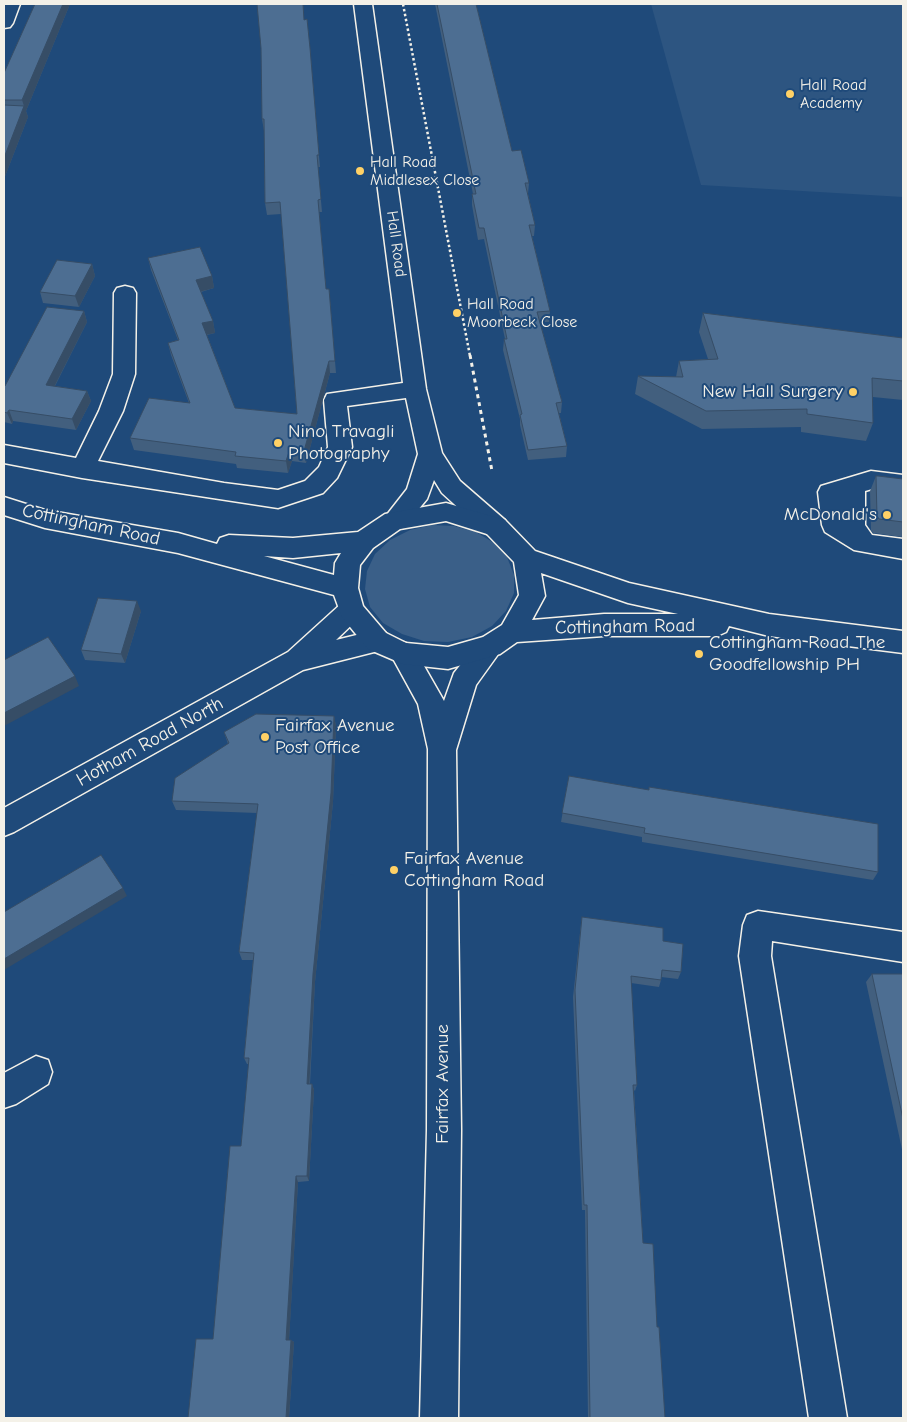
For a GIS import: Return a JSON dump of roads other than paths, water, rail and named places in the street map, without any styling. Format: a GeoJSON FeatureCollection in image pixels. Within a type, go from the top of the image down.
{"type":"FeatureCollection","features":[{"type":"Feature","properties":{"kind":"street"},"geometry":{"type":"LineString","coordinates":[[4,22],[12,4]]}},
{"type":"Feature","properties":{"kind":"street","name":"Hall Road"},"geometry":{"type":"LineString","coordinates":[[363,4],[416,389],[430,454],[451,487],[496,527]]}},
{"type":"Feature","properties":{"kind":"street"},"geometry":{"type":"LineString","coordinates":[[82,468],[110,411],[124,374],[124,292]]}},
{"type":"Feature","properties":{"kind":"street"},"geometry":{"type":"LineString","coordinates":[[4,454],[224,492],[278,499],[314,488],[329,472],[340,447],[335,400],[416,389]]}},
{"type":"Feature","properties":{"kind":"street","name":"Hall Road"},"geometry":{"type":"LineString","coordinates":[[394,521],[418,493],[430,454]]}},
{"type":"Feature","properties":{"kind":"street"},"geometry":{"type":"LineString","coordinates":[[903,484],[871,480],[830,492],[834,525],[864,543],[903,549]]}},
{"type":"Feature","properties":{"kind":"street","name":"Cottingham Road"},"geometry":{"type":"LineString","coordinates":[[4,506],[45,519],[178,543],[293,548],[364,542]]}},
{"type":"Feature","properties":{"kind":"street"},"geometry":{"type":"LineString","coordinates":[[446,512],[496,527],[526,558],[532,596],[501,639],[448,658],[403,653],[377,640],[348,599],[348,563],[364,542],[378,530],[394,521],[446,512]]}},
{"type":"Feature","properties":{"kind":"street","name":"Cottingham Road"},"geometry":{"type":"LineString","coordinates":[[178,543],[348,599]]}},
{"type":"Feature","properties":{"kind":"street","name":"Cottingham Road"},"geometry":{"type":"LineString","coordinates":[[526,558],[628,594],[769,625],[903,642]]}},
{"type":"Feature","properties":{"kind":"street","name":"Hotham Road North"},"geometry":{"type":"LineString","coordinates":[[297,660],[348,599]]}},
{"type":"Feature","properties":{"kind":"street","name":"Cottingham Road"},"geometry":{"type":"LineString","coordinates":[[501,639],[604,624],[769,625]]}},
{"type":"Feature","properties":{"kind":"street","name":"Fairfax Avenue"},"geometry":{"type":"LineString","coordinates":[[442,749],[464,681],[501,639]]}},
{"type":"Feature","properties":{"kind":"street","name":"Hotham Road North"},"geometry":{"type":"LineString","coordinates":[[4,823],[297,660],[377,640]]}},
{"type":"Feature","properties":{"kind":"street","name":"Fairfax Avenue"},"geometry":{"type":"LineString","coordinates":[[403,653],[432,704],[442,749],[444,1130],[439,1418]]}},
{"type":"Feature","properties":{"kind":"street"},"geometry":{"type":"LineString","coordinates":[[828,1418],[755,956],[758,926],[903,947]]}},
{"type":"Feature","properties":{"kind":"street"},"geometry":{"type":"LineString","coordinates":[[4,1092],[36,1072]]}},
{"type":"Feature","properties":{"kind":"place","name":"Hall Road Academy"},"geometry":{"type":"Point","coordinates":[790,94]}},
{"type":"Feature","properties":{"kind":"place","name":"Hall Road Middlesex Close"},"geometry":{"type":"Point","coordinates":[360,171]}},
{"type":"Feature","properties":{"kind":"place","name":"Hall Road Moorbeck Close"},"geometry":{"type":"Point","coordinates":[457,313]}},
{"type":"Feature","properties":{"kind":"place","name":"New Hall Surgery"},"geometry":{"type":"Point","coordinates":[853,392]}},
{"type":"Feature","properties":{"kind":"place","name":"Nino Travagli Photography"},"geometry":{"type":"Point","coordinates":[278,443]}},
{"type":"Feature","properties":{"kind":"place","name":"McDonald's"},"geometry":{"type":"Point","coordinates":[887,515]}},
{"type":"Feature","properties":{"kind":"place","name":"Cottingham Road The Goodfellowship PH"},"geometry":{"type":"Point","coordinates":[699,654]}},
{"type":"Feature","properties":{"kind":"place","name":"Fairfax Avenue Post Office"},"geometry":{"type":"Point","coordinates":[265,737]}},
{"type":"Feature","properties":{"kind":"place","name":"Fairfax Avenue Cottingham Road"},"geometry":{"type":"Point","coordinates":[394,870]}}]}
